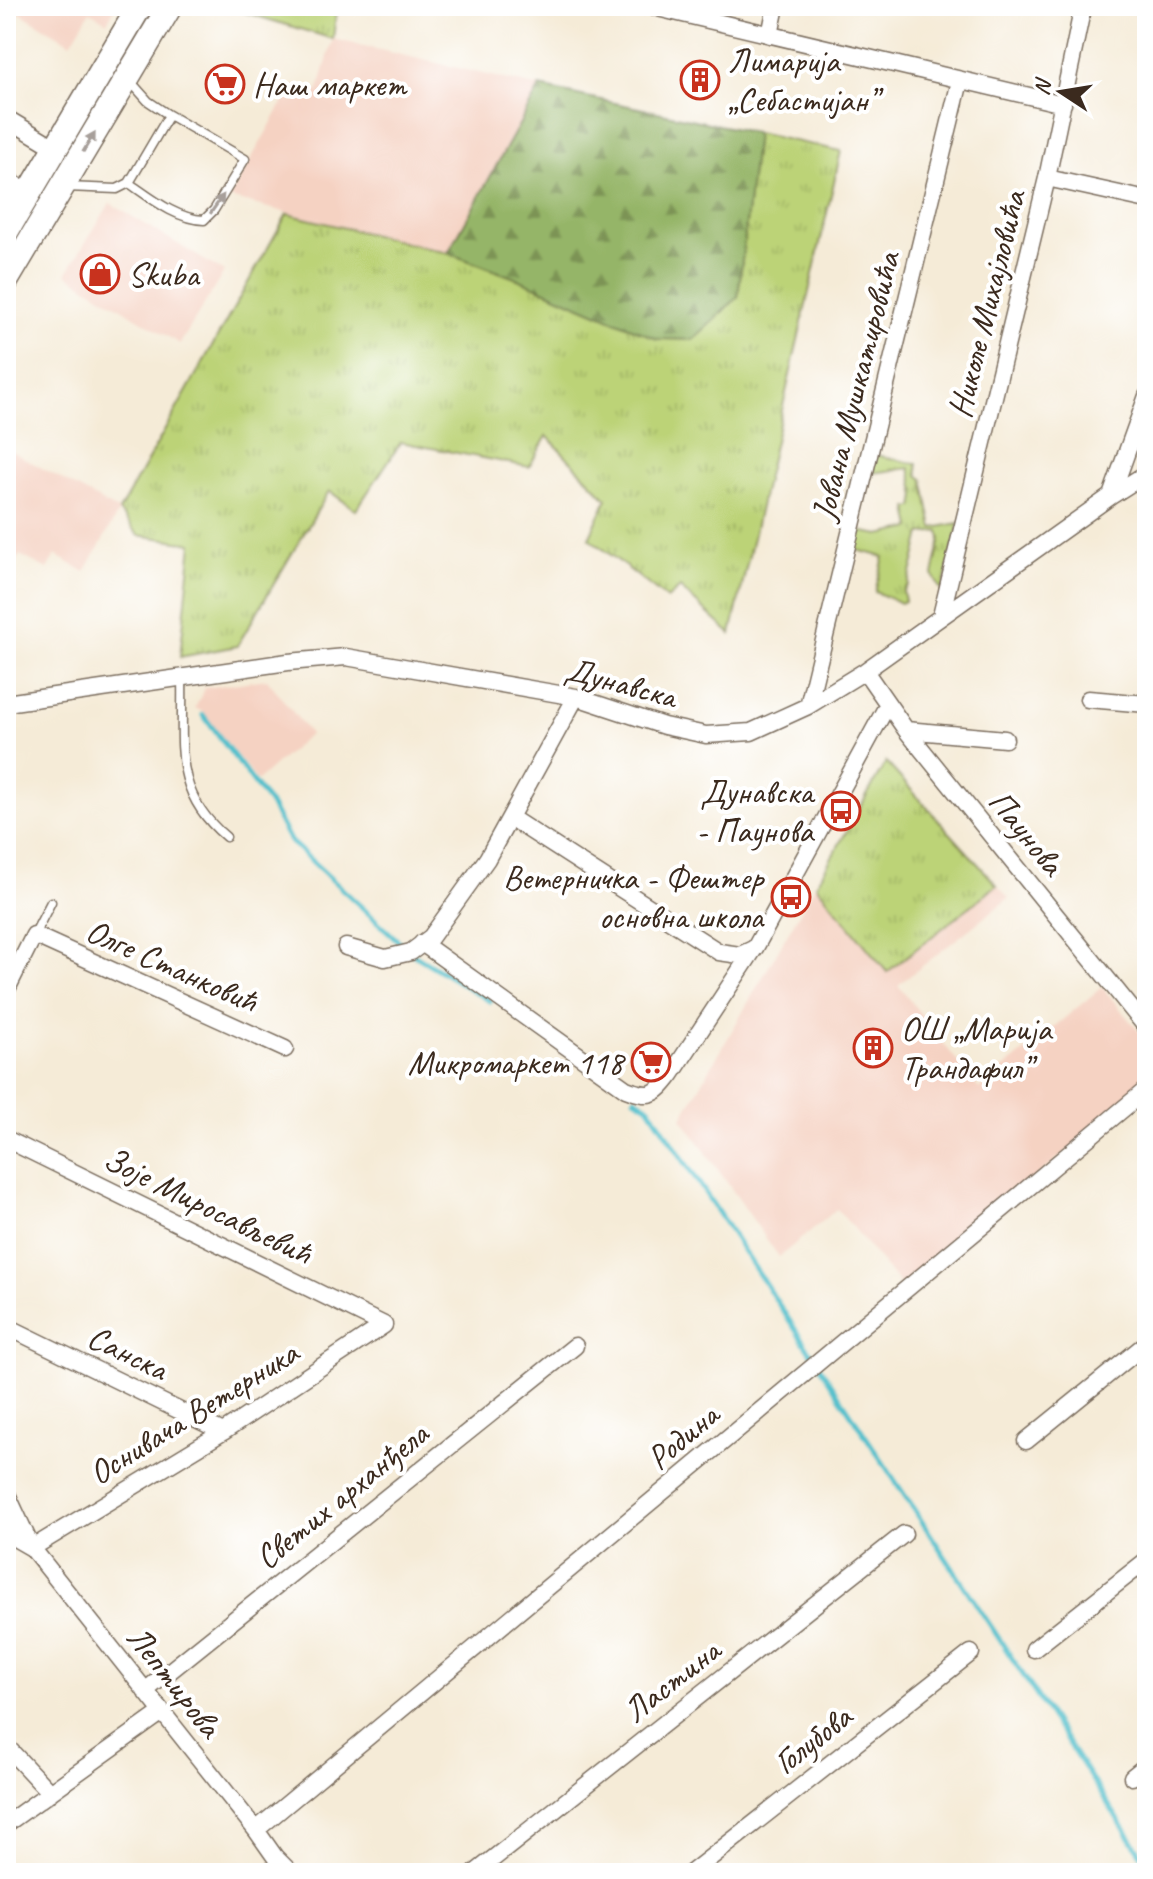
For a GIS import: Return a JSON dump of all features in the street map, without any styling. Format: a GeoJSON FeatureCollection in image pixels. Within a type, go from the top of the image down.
{"type":"FeatureCollection","features":[{"type":"Feature","properties":{"kind":"main road"},"geometry":{"type":"LineString","coordinates":[[6,232],[140,6]]}},
{"type":"Feature","properties":{"kind":"main road"},"geometry":{"type":"LineString","coordinates":[[6,281],[170,6]]}},
{"type":"Feature","properties":{"kind":"street"},"geometry":{"type":"LineString","coordinates":[[649,6],[1063,104]]}},
{"type":"Feature","properties":{"kind":"street"},"geometry":{"type":"LineString","coordinates":[[770,35],[776,6]]}},
{"type":"Feature","properties":{"kind":"street","name":"Николе Михајловића"},"geometry":{"type":"LineString","coordinates":[[941,616],[1047,178],[1083,6]]}},
{"type":"Feature","properties":{"kind":"street","name":"Јована Мушкатировића"},"geometry":{"type":"LineString","coordinates":[[808,706],[960,81]]}},
{"type":"Feature","properties":{"kind":"street"},"geometry":{"type":"LineString","coordinates":[[6,118],[56,148]]}},
{"type":"Feature","properties":{"kind":"street"},"geometry":{"type":"LineString","coordinates":[[1047,178],[1147,200]]}},
{"type":"Feature","properties":{"kind":"street"},"geometry":{"type":"LineString","coordinates":[[6,179],[29,193]]}},
{"type":"Feature","properties":{"kind":"street"},"geometry":{"type":"LineString","coordinates":[[1111,496],[1147,396]]}},
{"type":"Feature","properties":{"kind":"street","name":"Дунавска"},"geometry":{"type":"LineString","coordinates":[[6,703],[288,662],[346,657],[576,697],[664,726],[706,735],[751,732],[808,706],[865,671],[1147,473]]}},
{"type":"Feature","properties":{"kind":"street","name":"Паунова"},"geometry":{"type":"LineString","coordinates":[[865,671],[906,730],[1147,1028]]}},
{"type":"Feature","properties":{"kind":"street"},"geometry":{"type":"LineString","coordinates":[[346,947],[385,958],[411,952],[431,937],[458,903],[511,818],[576,697]]}},
{"type":"Feature","properties":{"kind":"street"},"geometry":{"type":"LineString","coordinates":[[1088,699],[1147,704]]}},
{"type":"Feature","properties":{"kind":"street"},"geometry":{"type":"LineString","coordinates":[[422,943],[626,1089],[644,1096],[659,1091],[755,948],[888,704]]}},
{"type":"Feature","properties":{"kind":"street"},"geometry":{"type":"LineString","coordinates":[[906,730],[1005,739]]}},
{"type":"Feature","properties":{"kind":"street"},"geometry":{"type":"LineString","coordinates":[[511,818],[719,952],[740,955],[755,948]]}},
{"type":"Feature","properties":{"kind":"street"},"geometry":{"type":"LineString","coordinates":[[7,989],[34,935]]}},
{"type":"Feature","properties":{"kind":"street","name":"Олге Станковић"},"geometry":{"type":"LineString","coordinates":[[34,935],[285,1049]]}},
{"type":"Feature","properties":{"kind":"street","name":"Родина"},"geometry":{"type":"LineString","coordinates":[[256,1830],[1147,1089]]}},
{"type":"Feature","properties":{"kind":"street","name":"Зоје Миросављевић"},"geometry":{"type":"LineString","coordinates":[[6,1139],[384,1325]]}},
{"type":"Feature","properties":{"kind":"street","name":"Оснивача Ветерника"},"geometry":{"type":"LineString","coordinates":[[32,1548],[223,1432],[384,1325]]}},
{"type":"Feature","properties":{"kind":"street","name":"Санска"},"geometry":{"type":"LineString","coordinates":[[6,1326],[223,1432]]}},
{"type":"Feature","properties":{"kind":"street"},"geometry":{"type":"LineString","coordinates":[[1026,1441],[1147,1343]]}},
{"type":"Feature","properties":{"kind":"street","name":"Светих арханђела"},"geometry":{"type":"LineString","coordinates":[[145,1691],[575,1346]]}},
{"type":"Feature","properties":{"kind":"street"},"geometry":{"type":"LineString","coordinates":[[6,1492],[32,1548]]}},
{"type":"Feature","properties":{"kind":"street","name":"Лептирова"},"geometry":{"type":"LineString","coordinates":[[6,1533],[32,1548],[275,1857],[291,1873]]}},
{"type":"Feature","properties":{"kind":"street","name":"Ластина"},"geometry":{"type":"LineString","coordinates":[[475,1873],[904,1534]]}},
{"type":"Feature","properties":{"kind":"street"},"geometry":{"type":"LineString","coordinates":[[1034,1649],[1147,1560]]}},
{"type":"Feature","properties":{"kind":"street","name":"Голубова"},"geometry":{"type":"LineString","coordinates":[[691,1873],[971,1653]]}},
{"type":"Feature","properties":{"kind":"street"},"geometry":{"type":"LineString","coordinates":[[6,1824],[161,1713]]}},
{"type":"Feature","properties":{"kind":"street"},"geometry":{"type":"LineString","coordinates":[[6,1746],[50,1793]]}},
{"type":"Feature","properties":{"kind":"street"},"geometry":{"type":"LineString","coordinates":[[1132,1777],[1147,1765]]}},
{"type":"Feature","properties":{"kind":"lane"},"geometry":{"type":"LineString","coordinates":[[129,78],[141,95],[169,115],[245,159],[214,210],[204,220],[180,215],[129,183]]}},
{"type":"Feature","properties":{"kind":"lane"},"geometry":{"type":"LineString","coordinates":[[62,188],[117,189],[129,183],[169,115]]}},
{"type":"Feature","properties":{"kind":"lane"},"geometry":{"type":"LineString","coordinates":[[182,678],[185,780],[198,808],[211,825],[226,837]]}},
{"type":"Feature","properties":{"kind":"lane"},"geometry":{"type":"LineString","coordinates":[[34,935],[51,902]]}},
{"type":"Feature","properties":{"kind":"shaded area"},"geometry":{"type":"Polygon","coordinates":[[[8,6],[116,6],[107,22],[90,12],[71,43],[8,6]]]}},
{"type":"Feature","properties":{"kind":"shaded area"},"geometry":{"type":"Polygon","coordinates":[[[333,39],[540,87],[448,253],[229,198],[293,85],[318,92],[333,39]]]}},
{"type":"Feature","properties":{"kind":"shaded area"},"geometry":{"type":"Polygon","coordinates":[[[110,203],[224,272],[180,344],[66,274],[110,203]]]}},
{"type":"Feature","properties":{"kind":"shaded area"},"geometry":{"type":"Polygon","coordinates":[[[6,448],[119,511],[85,572],[55,555],[47,569],[20,555],[12,568],[6,565],[6,448]]]}},
{"type":"Feature","properties":{"kind":"shaded area"},"geometry":{"type":"Polygon","coordinates":[[[267,679],[310,734],[257,781],[203,712],[195,708],[205,688],[267,679]]]}},
{"type":"Feature","properties":{"kind":"shaded area"},"geometry":{"type":"Polygon","coordinates":[[[886,762],[1009,898],[898,985],[979,1089],[1102,987],[1147,1041],[1147,1084],[903,1288],[837,1209],[779,1257],[682,1118],[886,762]]]}},
{"type":"Feature","properties":{"kind":"green space"},"geometry":{"type":"Polygon","coordinates":[[[337,6],[333,39],[230,8],[337,6]]]}},
{"type":"Feature","properties":{"kind":"green space"},"geometry":{"type":"Polygon","coordinates":[[[540,87],[756,133],[738,297],[693,340],[657,339],[518,279],[448,253],[540,87]]]}},
{"type":"Feature","properties":{"kind":"green space"},"geometry":{"type":"Polygon","coordinates":[[[756,133],[841,151],[731,634],[680,588],[667,599],[589,538],[607,499],[547,436],[529,467],[401,442],[356,510],[329,491],[237,646],[180,657],[192,543],[138,535],[119,511],[287,214],[448,253],[518,279],[738,297],[756,133]]]}},
{"type":"Feature","properties":{"kind":"green space"},"geometry":{"type":"Polygon","coordinates":[[[876,455],[917,464],[933,528],[959,523],[942,592],[933,575],[941,538],[939,531],[921,534],[908,585],[903,591],[905,601],[901,603],[875,592],[884,557],[853,549],[858,531],[880,535],[912,528],[908,508],[914,507],[916,496],[910,468],[871,473],[876,455]]]}},
{"type":"Feature","properties":{"kind":"green space"},"geometry":{"type":"Polygon","coordinates":[[[886,762],[997,885],[887,972],[816,885],[886,762]]]}},
{"type":"Feature","properties":{"kind":"waterway"},"geometry":{"type":"LineString","coordinates":[[203,715],[271,806],[290,841],[406,948]]}},
{"type":"Feature","properties":{"kind":"waterway"},"geometry":{"type":"LineString","coordinates":[[413,954],[490,1001]]}},
{"type":"Feature","properties":{"kind":"waterway"},"geometry":{"type":"LineString","coordinates":[[635,1098],[648,1106],[1147,1863]]}},
{"type":"Feature","properties":{"kind":"place","name":"Лимарија „Себастијан”"},"geometry":{"type":"Point","coordinates":[700,80]}},
{"type":"Feature","properties":{"kind":"place","name":"Наш маркет"},"geometry":{"type":"Point","coordinates":[225,84]}},
{"type":"Feature","properties":{"kind":"place","name":"Skuba"},"geometry":{"type":"Point","coordinates":[100,274]}},
{"type":"Feature","properties":{"kind":"place","name":"Дунавска - Паунова"},"geometry":{"type":"Point","coordinates":[841,811]}},
{"type":"Feature","properties":{"kind":"place","name":"Ветерничка - Фештер основна школа"},"geometry":{"type":"Point","coordinates":[791,897]}},
{"type":"Feature","properties":{"kind":"place","name":"ОШ „Марија Трандафил”"},"geometry":{"type":"Point","coordinates":[873,1048]}},
{"type":"Feature","properties":{"kind":"place","name":"Микромаркет 118"},"geometry":{"type":"Point","coordinates":[651,1062]}}]}
